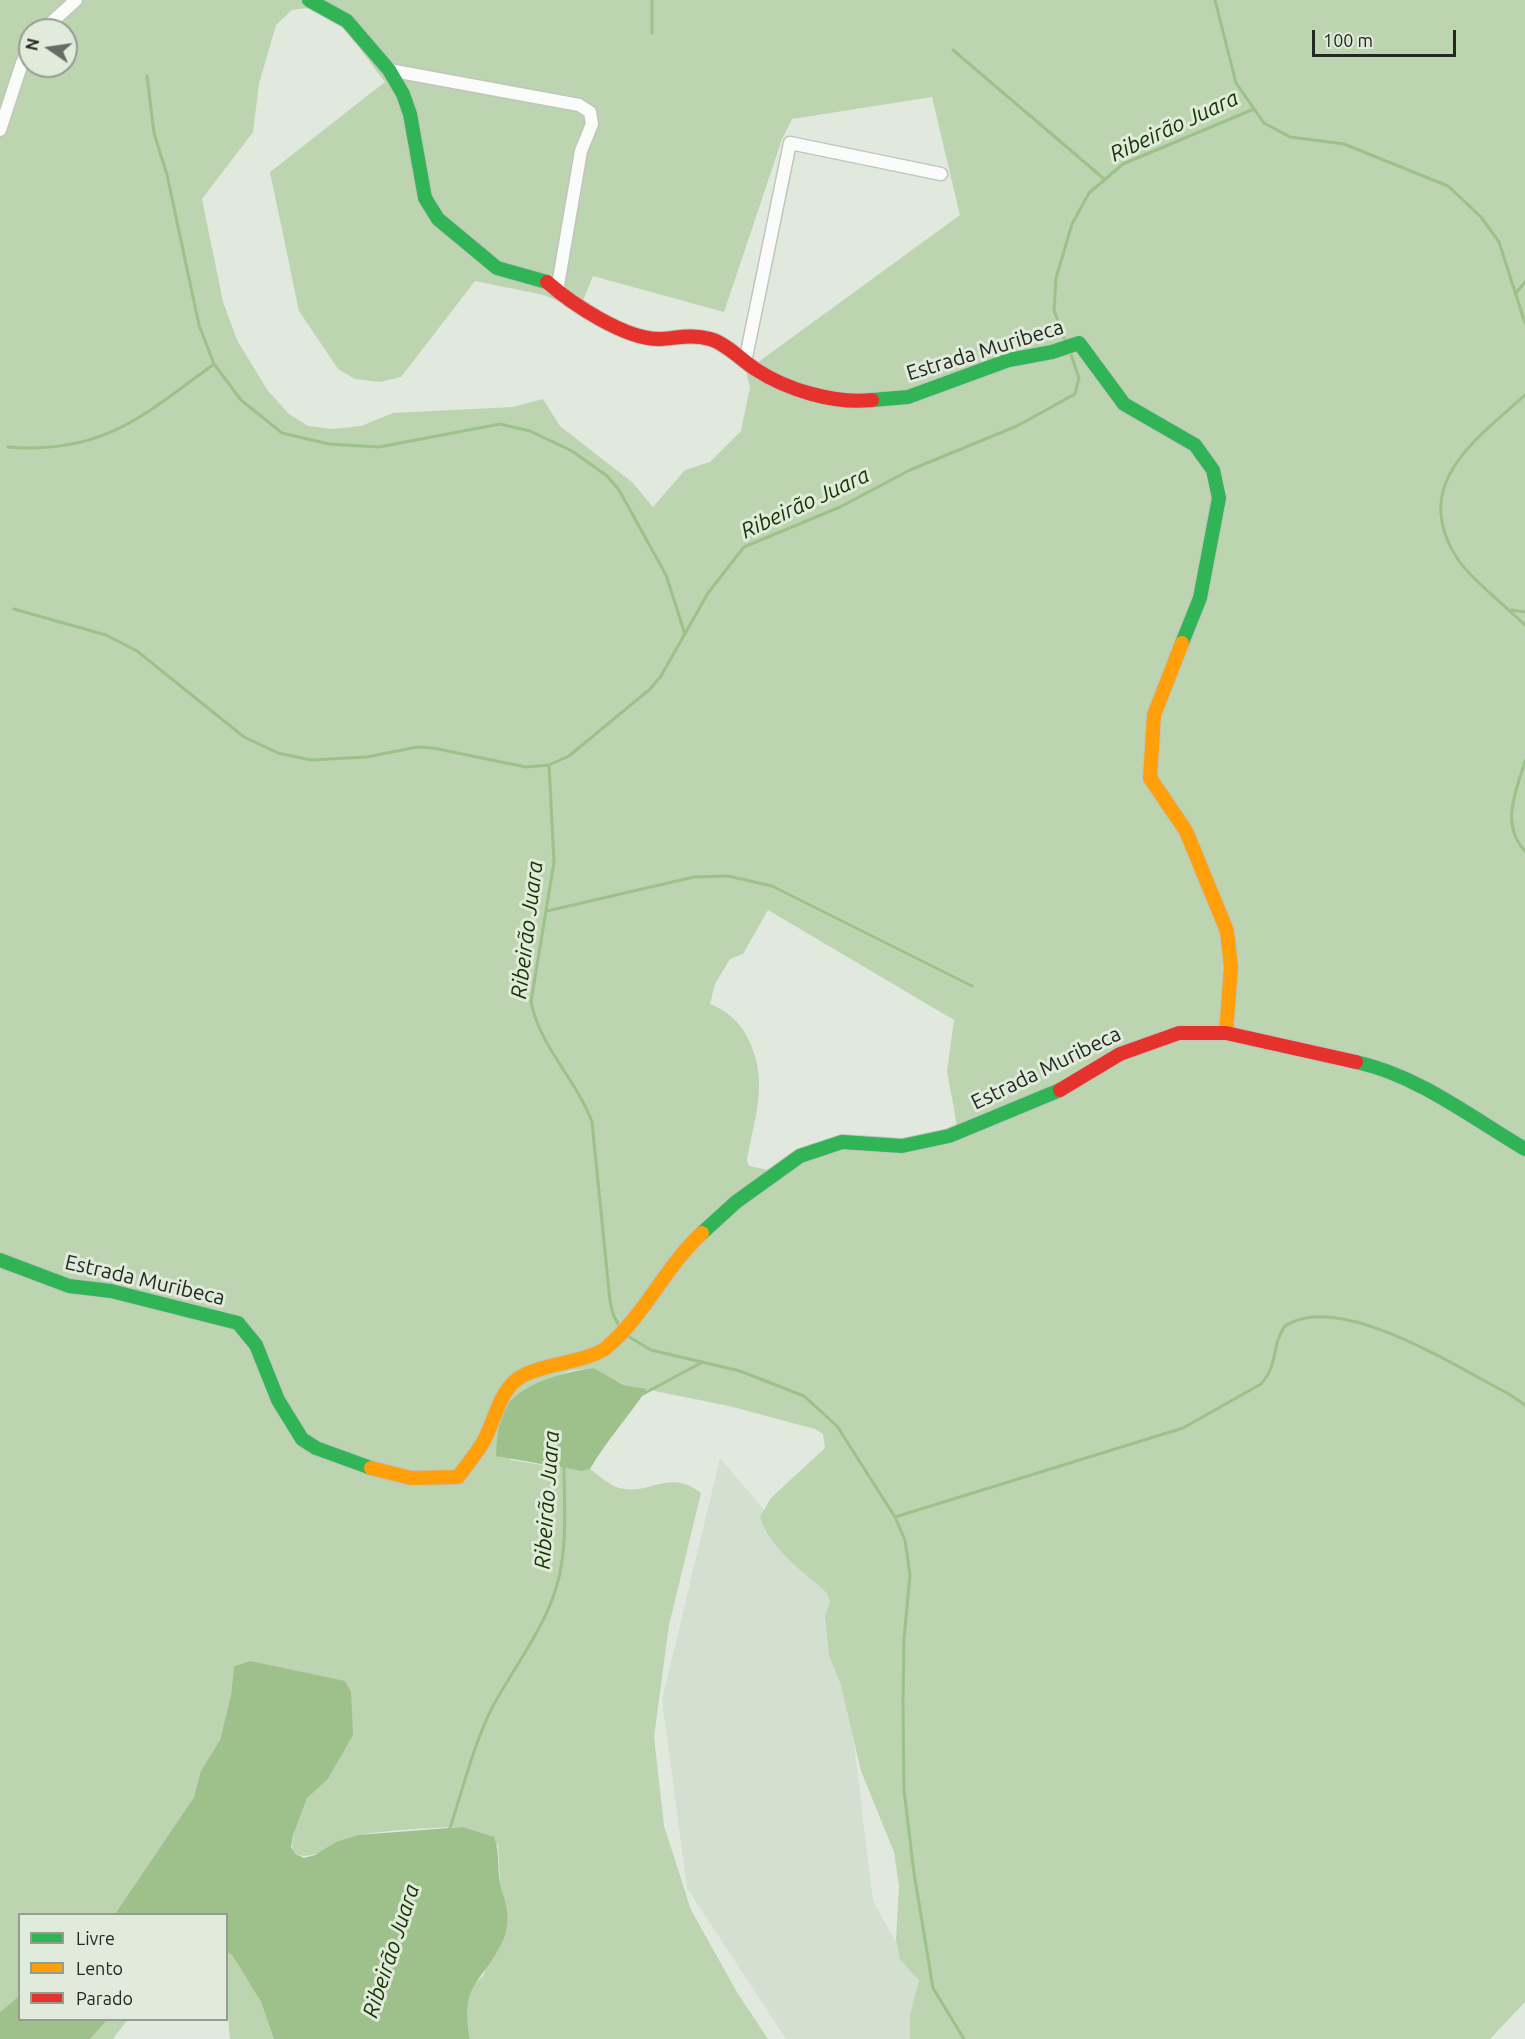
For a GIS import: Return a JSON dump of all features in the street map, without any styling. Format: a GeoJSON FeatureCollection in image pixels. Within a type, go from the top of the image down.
{"type":"FeatureCollection","features":[{"type":"Feature","properties":{"kind":"street"},"geometry":{"type":"LineString","coordinates":[[56,18],[76,0]]}},
{"type":"Feature","properties":{"kind":"street","name":"Estrada Muribeca"},"geometry":{"type":"LineString","coordinates":[[309,0],[347,21],[370,45],[389,70],[406,104],[426,198],[438,219],[497,268],[546,281],[585,311],[620,329],[658,339],[685,335],[712,339],[773,380],[806,393],[867,401],[908,397],[994,365],[1052,352],[1079,343],[1103,372],[1124,404],[1149,421],[1178,433],[1206,457],[1213,470],[1219,498],[1200,598],[1154,715],[1150,778],[1186,831],[1227,931],[1231,967],[1226,1033]]}},
{"type":"Feature","properties":{"kind":"street"},"geometry":{"type":"LineString","coordinates":[[389,70],[579,105],[590,112],[592,124],[581,151],[558,291]]}},
{"type":"Feature","properties":{"kind":"street"},"geometry":{"type":"LineString","coordinates":[[0,130],[18,75]]}},
{"type":"Feature","properties":{"kind":"street"},"geometry":{"type":"LineString","coordinates":[[745,362],[790,143],[941,174]]}},
{"type":"Feature","properties":{"kind":"street","name":"Estrada Muribeca"},"geometry":{"type":"LineString","coordinates":[[0,1260],[69,1286],[111,1291],[238,1323],[256,1345],[278,1400],[302,1439],[316,1448],[366,1467],[411,1478],[458,1478],[483,1442],[501,1399],[511,1385],[523,1375],[603,1350],[629,1326],[652,1298],[686,1248],[735,1202],[800,1156],[842,1142],[902,1146],[949,1136],[1062,1089],[1096,1065],[1120,1054],[1179,1033],[1226,1033],[1380,1066],[1410,1080],[1525,1149]]}},
{"type":"Feature","properties":{"kind":"shaded area"},"geometry":{"type":"Polygon","coordinates":[[[0,0],[1525,0],[1525,2002],[1490,2039],[910,2039],[910,2015],[919,1981],[900,1959],[896,1940],[899,1885],[894,1852],[861,1771],[841,1685],[829,1655],[825,1616],[830,1601],[827,1593],[779,1549],[765,1529],[760,1517],[771,1498],[825,1448],[823,1434],[815,1429],[729,1406],[625,1385],[594,1368],[569,1371],[526,1390],[513,1400],[510,1460],[581,1471],[590,1469],[614,1486],[626,1489],[678,1482],[701,1493],[669,1625],[654,1737],[664,1826],[691,1910],[738,1994],[768,2039],[470,2039],[465,2014],[466,2002],[473,1984],[483,1976],[507,1911],[500,1882],[498,1846],[465,1828],[445,1827],[362,1834],[317,1853],[302,1856],[294,1854],[294,1833],[302,1808],[309,1796],[327,1780],[250,1661],[234,1666],[231,1695],[220,1740],[202,1771],[194,1797],[116,1913],[18,1913],[18,1997],[0,2012],[0,0]],[[306,8],[292,10],[276,25],[259,84],[253,132],[202,199],[223,302],[237,340],[268,391],[289,414],[308,426],[333,429],[361,426],[393,413],[513,407],[543,399],[560,426],[633,483],[653,507],[685,470],[710,462],[741,431],[750,387],[746,371],[960,215],[932,97],[792,119],[782,139],[724,312],[593,276],[579,310],[544,295],[475,281],[401,377],[380,382],[355,379],[338,369],[299,311],[270,172],[385,82],[348,33],[327,13],[306,8]],[[768,910],[743,954],[730,959],[715,984],[710,1004],[730,1015],[740,1025],[748,1038],[756,1060],[759,1088],[747,1160],[749,1166],[768,1170],[811,1144],[911,1151],[950,1144],[957,1126],[947,1071],[954,1020],[768,910]]]}},
{"type":"Feature","properties":{"kind":"shaded area"},"geometry":{"type":"Polygon","coordinates":[[[720,1458],[836,1595],[873,1901],[950,2039],[786,2039],[687,1888],[662,1700],[720,1458]]]}},
{"type":"Feature","properties":{"kind":"shaded area"},"geometry":{"type":"Polygon","coordinates":[[[228,1954],[232,1955],[261,2002],[274,2039],[230,2039],[228,1954]]]}},
{"type":"Feature","properties":{"kind":"shaded area"},"geometry":{"type":"Polygon","coordinates":[[[106,2021],[126,2021],[113,2039],[90,2039],[106,2021]]]}},
{"type":"Feature","properties":{"kind":"water"},"geometry":{"type":"Polygon","coordinates":[[[594,1368],[624,1385],[647,1389],[590,1469],[581,1471],[496,1456],[500,1420],[511,1400],[532,1385],[544,1380],[594,1368]]]}},
{"type":"Feature","properties":{"kind":"water"},"geometry":{"type":"Polygon","coordinates":[[[250,1661],[345,1681],[351,1692],[353,1735],[327,1780],[307,1798],[293,1835],[291,1847],[295,1854],[304,1858],[315,1855],[336,1842],[357,1835],[463,1827],[494,1837],[507,1924],[504,1938],[470,1994],[467,2020],[470,2039],[274,2039],[261,2002],[232,1955],[228,1953],[228,1913],[116,1913],[194,1797],[201,1771],[220,1740],[231,1695],[234,1666],[250,1661]]]}},
{"type":"Feature","properties":{"kind":"water"},"geometry":{"type":"Polygon","coordinates":[[[18,1997],[18,2021],[106,2021],[90,2039],[0,2039],[0,2012],[18,1997]]]}},
{"type":"Feature","properties":{"kind":"waterway"},"geometry":{"type":"LineString","coordinates":[[652,0],[652,33]]}},
{"type":"Feature","properties":{"kind":"waterway"},"geometry":{"type":"LineString","coordinates":[[1215,0],[1236,83],[1264,123],[1290,137],[1344,144],[1448,186],[1481,217],[1499,242],[1525,323]]}},
{"type":"Feature","properties":{"kind":"waterway"},"geometry":{"type":"LineString","coordinates":[[953,50],[1103,178]]}},
{"type":"Feature","properties":{"kind":"waterway"},"geometry":{"type":"LineString","coordinates":[[147,76],[154,133],[167,175],[199,325],[214,364],[241,400],[282,433],[329,444],[379,447],[500,424],[530,431],[572,451],[607,476],[619,490],[666,575],[685,634]]}},
{"type":"Feature","properties":{"kind":"waterway","name":"Ribeirão Juara"},"geometry":{"type":"LineString","coordinates":[[1065,341],[1054,310],[1056,278],[1072,224],[1089,193],[1123,164],[1254,109]]}},
{"type":"Feature","properties":{"kind":"waterway"},"geometry":{"type":"LineString","coordinates":[[1516,293],[1525,282]]}},
{"type":"Feature","properties":{"kind":"waterway","name":"Ribeirão Juara"},"geometry":{"type":"LineString","coordinates":[[14,609],[106,635],[137,651],[244,737],[278,753],[311,760],[367,757],[417,747],[433,748],[526,767],[549,765],[569,756],[650,689],[661,676],[708,593],[744,547],[840,507],[910,470],[1017,426],[1075,394],[1079,378],[1070,352]]}},
{"type":"Feature","properties":{"kind":"waterway"},"geometry":{"type":"LineString","coordinates":[[8,447],[41,448],[70,445],[96,438],[142,415],[214,364]]}},
{"type":"Feature","properties":{"kind":"waterway"},"geometry":{"type":"LineString","coordinates":[[1525,395],[1468,448],[1454,467],[1444,488],[1441,510],[1445,534],[1459,561],[1481,585],[1525,625]]}},
{"type":"Feature","properties":{"kind":"waterway"},"geometry":{"type":"LineString","coordinates":[[1512,610],[1525,612]]}},
{"type":"Feature","properties":{"kind":"waterway"},"geometry":{"type":"LineString","coordinates":[[1525,761],[1512,808],[1513,830],[1517,841],[1525,851]]}},
{"type":"Feature","properties":{"kind":"waterway","name":"Ribeirão Juara"},"geometry":{"type":"LineString","coordinates":[[549,765],[554,862],[531,1002],[542,1034],[577,1091],[592,1122],[610,1301],[620,1328]]}},
{"type":"Feature","properties":{"kind":"waterway"},"geometry":{"type":"LineString","coordinates":[[547,911],[694,877],[728,876],[772,886],[972,986]]}},
{"type":"Feature","properties":{"kind":"waterway"},"geometry":{"type":"LineString","coordinates":[[895,1517],[1183,1428],[1261,1384],[1267,1377],[1278,1340],[1285,1326],[1308,1318],[1336,1318],[1366,1325],[1398,1337],[1460,1367],[1525,1405]]}},
{"type":"Feature","properties":{"kind":"waterway"},"geometry":{"type":"LineString","coordinates":[[626,1335],[651,1350],[740,1371],[804,1396],[837,1426],[895,1517],[905,1540],[910,1575],[904,1639],[904,1790],[914,1873],[933,1988],[964,2039]]}},
{"type":"Feature","properties":{"kind":"waterway","name":"Ribeirão Juara"},"geometry":{"type":"LineString","coordinates":[[643,1394],[701,1363]]}},
{"type":"Feature","properties":{"kind":"waterway","name":"Ribeirão Juara"},"geometry":{"type":"LineString","coordinates":[[449,1831],[486,1721],[552,1601],[563,1556],[564,1466]]}},
{"type":"Feature","properties":{"kind":"traffic: fast"},"geometry":{"type":"LineString","coordinates":[[309,0],[347,21],[389,70],[403,94],[410,114],[425,198],[438,219],[497,268],[547,282]]}},
{"type":"Feature","properties":{"kind":"traffic: fast"},"geometry":{"type":"LineString","coordinates":[[872,400],[908,397],[1009,360],[1052,352],[1079,343],[1124,404],[1195,445],[1213,470],[1219,498],[1200,598],[1182,643]]}},
{"type":"Feature","properties":{"kind":"traffic: fast"},"geometry":{"type":"LineString","coordinates":[[1356,1062],[1379,1068],[1422,1087],[1525,1149]]}},
{"type":"Feature","properties":{"kind":"traffic: fast"},"geometry":{"type":"LineString","coordinates":[[702,1233],[736,1202],[800,1156],[842,1142],[902,1146],[949,1136],[1060,1090]]}},
{"type":"Feature","properties":{"kind":"traffic: fast"},"geometry":{"type":"LineString","coordinates":[[0,1260],[69,1286],[111,1291],[238,1323],[256,1345],[278,1400],[302,1439],[316,1448],[371,1468]]}},
{"type":"Feature","properties":{"kind":"traffic: slow"},"geometry":{"type":"LineString","coordinates":[[1182,643],[1154,715],[1150,778],[1186,831],[1227,931],[1231,967],[1226,1033]]}},
{"type":"Feature","properties":{"kind":"traffic: slow"},"geometry":{"type":"LineString","coordinates":[[371,1468],[411,1478],[458,1477],[482,1444],[508,1388],[515,1381],[533,1371],[589,1356],[606,1348],[632,1321],[677,1261],[702,1233]]}},
{"type":"Feature","properties":{"kind":"traffic: jam"},"geometry":{"type":"LineString","coordinates":[[547,282],[585,310],[632,334],[660,339],[691,337],[710,339],[768,377],[796,389],[842,400],[872,400]]}},
{"type":"Feature","properties":{"kind":"traffic: jam"},"geometry":{"type":"LineString","coordinates":[[1060,1090],[1120,1054],[1179,1033],[1226,1033],[1356,1062]]}}]}
